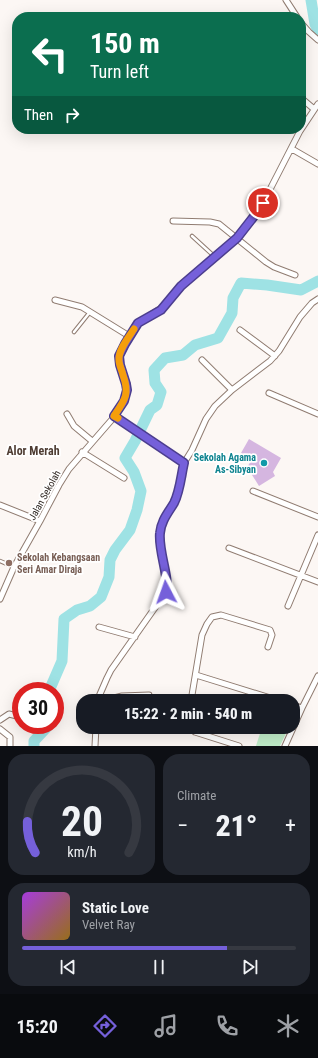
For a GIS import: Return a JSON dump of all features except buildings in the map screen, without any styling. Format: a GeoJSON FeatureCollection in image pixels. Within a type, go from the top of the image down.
{"type":"FeatureCollection","features":[{"type":"Feature","properties":{"kind":"street"},"geometry":{"type":"LineString","coordinates":[[286,0],[294,12]]}},
{"type":"Feature","properties":{"kind":"street"},"geometry":{"type":"LineString","coordinates":[[306,29],[318,40]]}},
{"type":"Feature","properties":{"kind":"street"},"geometry":{"type":"LineString","coordinates":[[306,102],[314,109]]}},
{"type":"Feature","properties":{"kind":"street","name":"Jalan Sekolah"},"geometry":{"type":"LineString","coordinates":[[306,122],[318,104]]}},
{"type":"Feature","properties":{"kind":"street","name":"Jalan Sekolah"},"geometry":{"type":"LineString","coordinates":[[0,598],[14,567],[59,485],[82,452],[114,416],[126,396],[126,384],[119,360],[121,352],[138,323],[161,310],[181,286],[237,238],[258,211],[299,134]]}},
{"type":"Feature","properties":{"kind":"street"},"geometry":{"type":"LineString","coordinates":[[292,149],[318,164]]}},
{"type":"Feature","properties":{"kind":"street"},"geometry":{"type":"LineString","coordinates":[[173,221],[215,222],[224,227],[274,267],[295,275]]}},
{"type":"Feature","properties":{"kind":"street"},"geometry":{"type":"LineString","coordinates":[[100,694],[106,678],[163,596],[166,588],[160,546],[160,532],[162,524],[174,502],[184,463],[192,450],[209,414],[232,390],[275,356],[300,318],[318,298]]}},
{"type":"Feature","properties":{"kind":"street"},"geometry":{"type":"LineString","coordinates":[[55,300],[77,305],[130,336]]}},
{"type":"Feature","properties":{"kind":"street"},"geometry":{"type":"LineString","coordinates":[[240,330],[275,356]]}},
{"type":"Feature","properties":{"kind":"street"},"geometry":{"type":"LineString","coordinates":[[202,360],[232,390]]}},
{"type":"Feature","properties":{"kind":"street"},"geometry":{"type":"LineString","coordinates":[[269,393],[318,414]]}},
{"type":"Feature","properties":{"kind":"street"},"geometry":{"type":"LineString","coordinates":[[68,414],[74,426],[92,441]]}},
{"type":"Feature","properties":{"kind":"street"},"geometry":{"type":"LineString","coordinates":[[114,416],[184,463]]}},
{"type":"Feature","properties":{"kind":"street"},"geometry":{"type":"LineString","coordinates":[[82,452],[124,478]]}},
{"type":"Feature","properties":{"kind":"street"},"geometry":{"type":"LineString","coordinates":[[253,491],[318,517]]}},
{"type":"Feature","properties":{"kind":"street"},"geometry":{"type":"LineString","coordinates":[[0,505],[40,521]]}},
{"type":"Feature","properties":{"kind":"street"},"geometry":{"type":"LineString","coordinates":[[288,606],[318,536]]}},
{"type":"Feature","properties":{"kind":"street"},"geometry":{"type":"LineString","coordinates":[[229,548],[318,582]]}},
{"type":"Feature","properties":{"kind":"street"},"geometry":{"type":"LineString","coordinates":[[192,694],[204,629],[209,621],[217,615],[270,630],[272,635],[268,647]]}},
{"type":"Feature","properties":{"kind":"street"},"geometry":{"type":"LineString","coordinates":[[99,626],[135,637]]}},
{"type":"Feature","properties":{"kind":"street"},"geometry":{"type":"LineString","coordinates":[[196,675],[257,694]]}},
{"type":"Feature","properties":{"kind":"street"},"geometry":{"type":"LineString","coordinates":[[285,746],[318,676]]}},
{"type":"Feature","properties":{"kind":"street"},"geometry":{"type":"LineString","coordinates":[[0,720],[9,714],[12,715]]}},
{"type":"Feature","properties":{"kind":"street"},"geometry":{"type":"LineString","coordinates":[[0,729],[10,737],[10,746]]}},
{"type":"Feature","properties":{"kind":"street"},"geometry":{"type":"LineString","coordinates":[[95,746],[96,734]]}},
{"type":"Feature","properties":{"kind":"street"},"geometry":{"type":"LineString","coordinates":[[201,734],[240,746]]}},
{"type":"Feature","properties":{"kind":"lane"},"geometry":{"type":"LineString","coordinates":[[192,236],[215,257]]}},
{"type":"Feature","properties":{"kind":"lane"},"geometry":{"type":"LineString","coordinates":[[74,332],[90,312]]}},
{"type":"Feature","properties":{"kind":"lane"},"geometry":{"type":"LineString","coordinates":[[0,562],[14,567]]}},
{"type":"Feature","properties":{"kind":"green space"},"geometry":{"type":"Polygon","coordinates":[[[260,734],[286,734],[280,746],[256,746],[260,734]]]}},
{"type":"Feature","properties":{"kind":"waterway"},"geometry":{"type":"LineString","coordinates":[[311,0],[315,24],[318,30]]}},
{"type":"Feature","properties":{"kind":"waterway"},"geometry":{"type":"LineString","coordinates":[[53,682],[62,661],[64,619],[77,610],[90,606],[101,597],[109,577],[110,560],[115,550],[130,530],[137,510],[141,491],[134,472],[125,458],[150,410],[157,405],[161,392],[155,383],[154,370],[165,358],[183,355],[195,345],[218,338],[232,313],[233,298],[241,283],[301,290],[318,281]]}},
{"type":"Feature","properties":{"kind":"waterway"},"geometry":{"type":"LineString","coordinates":[[34,746],[34,741],[41,734]]}},
{"type":"Feature","properties":{"kind":"slow traffic"},"geometry":{"type":"LineString","coordinates":[[118,418],[114,416],[124,401],[127,390],[119,356],[134,329]]}},
{"type":"Feature","properties":{"kind":"place","name":"Sekolah Agama As-Sibyan"},"geometry":{"type":"Point","coordinates":[264,463]}},
{"type":"Feature","properties":{"kind":"place","name":"Sekolah Kebangsaan Seri Amar Diraja"},"geometry":{"type":"Point","coordinates":[9,563]}},
{"type":"Feature","properties":{"kind":"district","name":"Alor Merah"},"geometry":{"type":"Point","coordinates":[33,451]}},
{"type":"Feature","properties":{"kind":"route"},"geometry":{"type":"LineString","coordinates":[[166,592],[159,539],[162,524],[179,489],[184,463],[114,416],[124,401],[127,390],[119,356],[138,323],[161,310],[181,286],[237,238],[263,203]]}}]}
